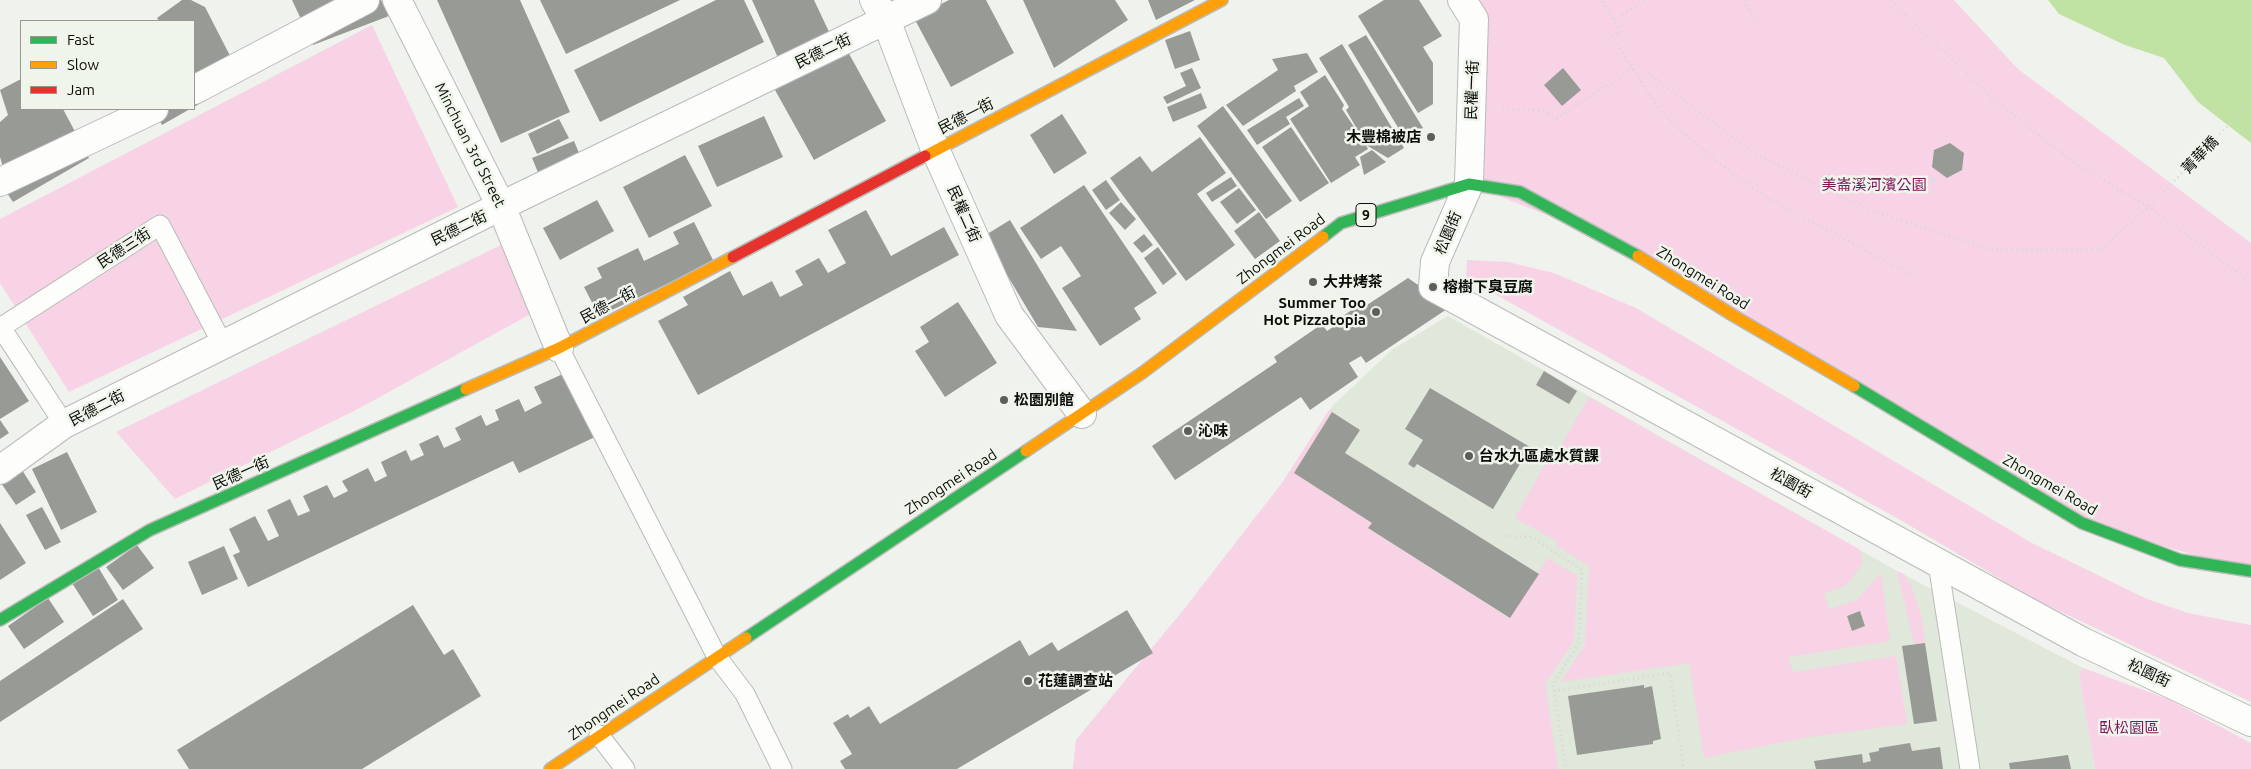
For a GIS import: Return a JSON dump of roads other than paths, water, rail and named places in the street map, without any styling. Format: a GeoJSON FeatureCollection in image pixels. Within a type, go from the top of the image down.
{"type":"FeatureCollection","features":[{"type":"Feature","properties":{"kind":"main road","name":"民德一街"},"geometry":{"type":"LineString","coordinates":[[0,620],[150,530],[559,348],[1222,0]]}},
{"type":"Feature","properties":{"kind":"main road","name":"Zhongmei Road"},"geometry":{"type":"LineString","coordinates":[[550,769],[1142,373],[1341,223],[1469,184],[1520,192],[1617,243],[1734,316],[1919,424],[2082,523],[2180,560],[2251,571]]}},
{"type":"Feature","properties":{"kind":"street"},"geometry":{"type":"LineString","coordinates":[[195,89],[365,0]]}},
{"type":"Feature","properties":{"kind":"street","name":"Minchuan 3rd Street"},"geometry":{"type":"LineString","coordinates":[[397,0],[502,206],[559,348]]}},
{"type":"Feature","properties":{"kind":"street","name":"民德二街"},"geometry":{"type":"LineString","coordinates":[[0,470],[64,424],[502,206],[880,10],[927,0]]}},
{"type":"Feature","properties":{"kind":"street","name":"民權一街"},"geometry":{"type":"LineString","coordinates":[[1462,0],[1474,19],[1469,184]]}},
{"type":"Feature","properties":{"kind":"street","name":"民權二街"},"geometry":{"type":"LineString","coordinates":[[880,10],[935,149],[1009,315],[1082,414]]}},
{"type":"Feature","properties":{"kind":"street"},"geometry":{"type":"LineString","coordinates":[[0,182],[152,110]]}},
{"type":"Feature","properties":{"kind":"street","name":"松園街"},"geometry":{"type":"LineString","coordinates":[[1469,184],[1435,262],[1433,287],[2083,642],[2251,722]]}},
{"type":"Feature","properties":{"kind":"lane","name":"民德三街"},"geometry":{"type":"LineString","coordinates":[[0,327],[160,225],[223,345]]}},
{"type":"Feature","properties":{"kind":"lane"},"geometry":{"type":"LineString","coordinates":[[0,327],[64,424]]}},
{"type":"Feature","properties":{"kind":"lane"},"geometry":{"type":"LineString","coordinates":[[559,348],[717,657],[745,694],[782,769]]}},
{"type":"Feature","properties":{"kind":"lane"},"geometry":{"type":"LineString","coordinates":[[1938,563],[1970,769]]}},
{"type":"Feature","properties":{"kind":"lane"},"geometry":{"type":"LineString","coordinates":[[599,735],[625,769]]}},
{"type":"Feature","properties":{"kind":"place","name":"木豐棉被店"},"geometry":{"type":"Point","coordinates":[1431,137]}},
{"type":"Feature","properties":{"kind":"place","name":"大井烤茶"},"geometry":{"type":"Point","coordinates":[1313,282]}},
{"type":"Feature","properties":{"kind":"place","name":"榕樹下臭豆腐"},"geometry":{"type":"Point","coordinates":[1433,287]}},
{"type":"Feature","properties":{"kind":"place","name":"Summer Too Hot Pizzatopia"},"geometry":{"type":"Point","coordinates":[1376,312]}},
{"type":"Feature","properties":{"kind":"place","name":"松園別館"},"geometry":{"type":"Point","coordinates":[1004,400]}},
{"type":"Feature","properties":{"kind":"place","name":"沁味"},"geometry":{"type":"Point","coordinates":[1188,431]}},
{"type":"Feature","properties":{"kind":"place","name":"台水九區處水質課"},"geometry":{"type":"Point","coordinates":[1469,456]}},
{"type":"Feature","properties":{"kind":"place","name":"花蓮調查站"},"geometry":{"type":"Point","coordinates":[1028,681]}},
{"type":"Feature","properties":{"kind":"park label","name":"美崙溪河濱公園"},"geometry":{"type":"Point","coordinates":[1874,185]}},
{"type":"Feature","properties":{"kind":"park label","name":"臥松園區"},"geometry":{"type":"Point","coordinates":[2129,728]}}]}
